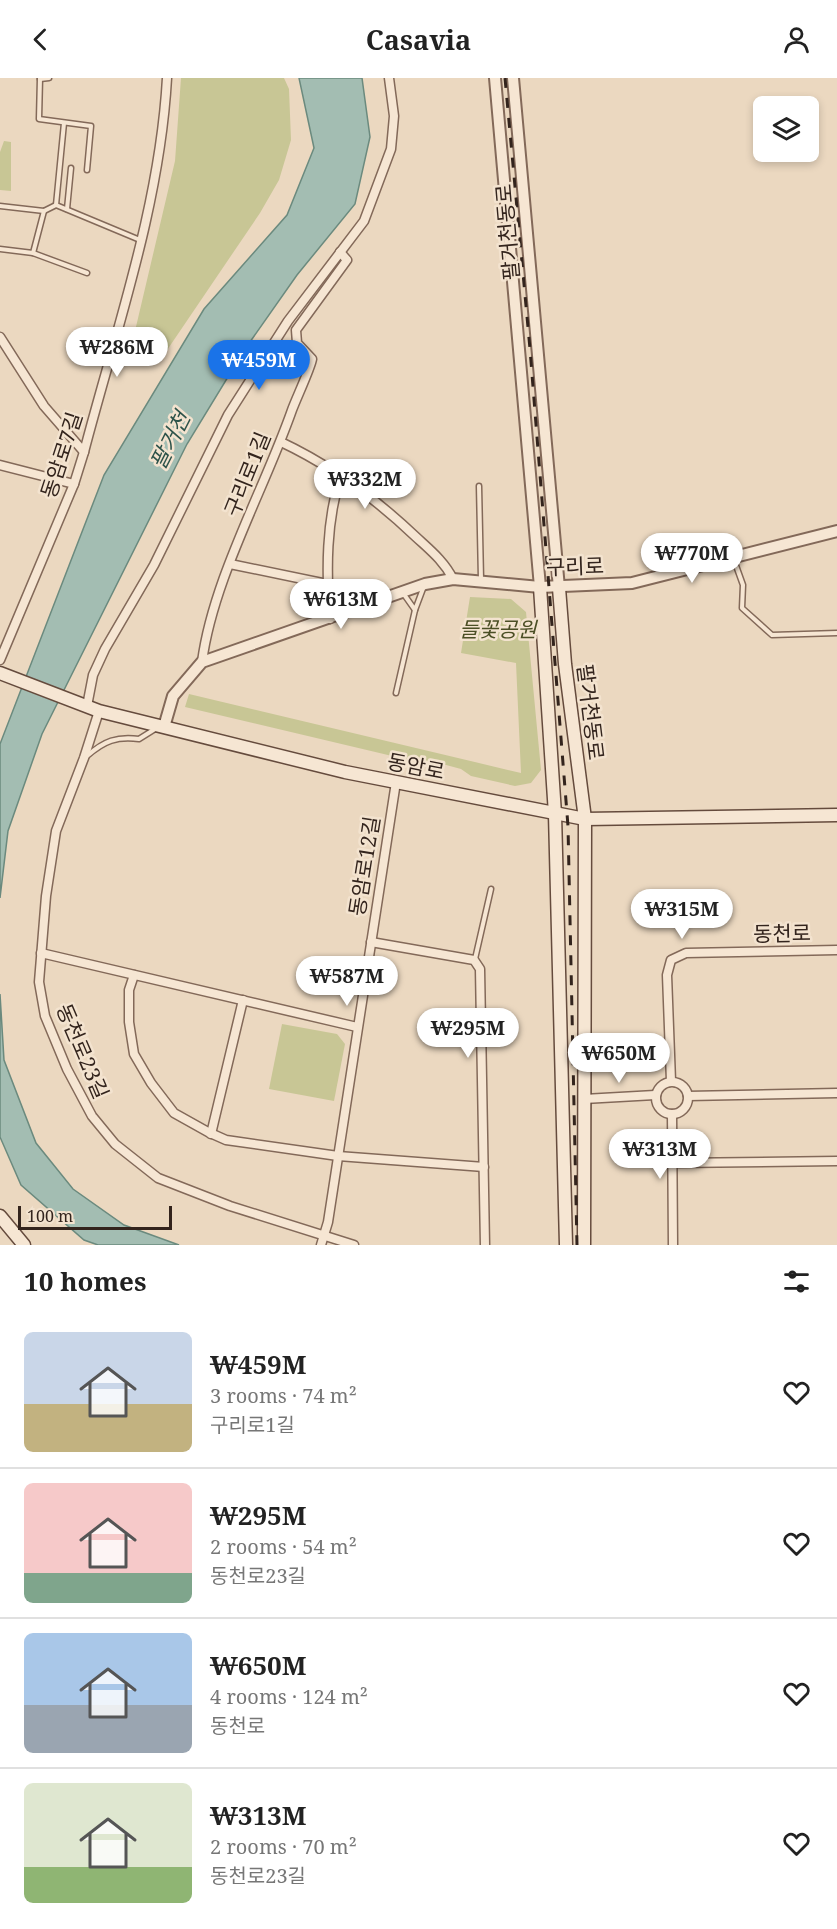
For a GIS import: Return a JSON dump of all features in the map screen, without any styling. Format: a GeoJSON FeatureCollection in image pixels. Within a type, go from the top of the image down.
{"type":"FeatureCollection","features":[{"type":"Feature","properties":{"kind":"main road","name":"팔거천동로"},"geometry":{"type":"LineString","coordinates":[[540,587],[555,814],[566,1245]]}},
{"type":"Feature","properties":{"kind":"main road","name":"팔거천동로"},"geometry":{"type":"LineString","coordinates":[[559,588],[565,664],[585,819],[584,1245]]}},
{"type":"Feature","properties":{"kind":"main road","name":"동암로"},"geometry":{"type":"LineString","coordinates":[[0,673],[99,711],[161,727],[396,782],[555,814],[585,819],[837,815]]}},
{"type":"Feature","properties":{"kind":"main road"},"geometry":{"type":"LineString","coordinates":[[0,1216],[24,1245]]}},
{"type":"Feature","properties":{"kind":"street","name":"동암로7길"},"geometry":{"type":"LineString","coordinates":[[0,660],[74,484],[84,452],[140,240],[155,171],[167,78]]}},
{"type":"Feature","properties":{"kind":"street"},"geometry":{"type":"LineString","coordinates":[[87,706],[97,666],[154,565],[228,415],[288,321],[364,222],[391,149],[394,116],[389,78]]}},
{"type":"Feature","properties":{"kind":"street","name":"팔거천동로"},"geometry":{"type":"LineString","coordinates":[[495,78],[540,587]]}},
{"type":"Feature","properties":{"kind":"street","name":"팔거천동로"},"geometry":{"type":"LineString","coordinates":[[513,78],[559,588]]}},
{"type":"Feature","properties":{"kind":"street","name":"구리로1길"},"geometry":{"type":"LineString","coordinates":[[202,662],[204,646],[230,564],[281,442],[303,377],[311,365],[312,359],[297,343],[296,330],[347,260],[340,252]]}},
{"type":"Feature","properties":{"kind":"street"},"geometry":{"type":"LineString","coordinates":[[0,337],[44,406],[84,452]]}},
{"type":"Feature","properties":{"kind":"street"},"geometry":{"type":"LineString","coordinates":[[281,442],[341,474],[401,523],[445,564],[453,579]]}},
{"type":"Feature","properties":{"kind":"street"},"geometry":{"type":"LineString","coordinates":[[0,465],[74,484]]}},
{"type":"Feature","properties":{"kind":"street"},"geometry":{"type":"LineString","coordinates":[[330,619],[327,584],[332,503],[341,474]]}},
{"type":"Feature","properties":{"kind":"street","name":"구리로"},"geometry":{"type":"LineString","coordinates":[[202,662],[425,584],[453,579],[559,588],[632,583],[837,531]]}},
{"type":"Feature","properties":{"kind":"street"},"geometry":{"type":"LineString","coordinates":[[230,564],[327,584]]}},
{"type":"Feature","properties":{"kind":"street"},"geometry":{"type":"LineString","coordinates":[[161,727],[173,696],[202,662]]}},
{"type":"Feature","properties":{"kind":"street","name":"동천로23길"},"geometry":{"type":"LineString","coordinates":[[99,711],[84,759],[56,831],[39,982],[45,1016],[54,1041],[92,1116],[115,1144],[158,1178],[323,1241],[354,1245]]}},
{"type":"Feature","properties":{"kind":"street","name":"동암로12길"},"geometry":{"type":"LineString","coordinates":[[323,1241],[396,782]]}},
{"type":"Feature","properties":{"kind":"street"},"geometry":{"type":"LineString","coordinates":[[370,942],[474,960],[480,969],[485,1245]]}},
{"type":"Feature","properties":{"kind":"street","name":"동천로"},"geometry":{"type":"LineString","coordinates":[[671,1081],[667,975],[671,960],[686,953],[837,950]]}},
{"type":"Feature","properties":{"kind":"street"},"geometry":{"type":"LineString","coordinates":[[41,953],[357,1027]]}},
{"type":"Feature","properties":{"kind":"street"},"geometry":{"type":"LineString","coordinates":[[134,975],[129,990],[129,1022],[134,1054],[151,1083],[174,1113],[211,1134],[226,1140],[338,1156],[484,1167]]}},
{"type":"Feature","properties":{"kind":"street"},"geometry":{"type":"LineString","coordinates":[[211,1134],[243,1000]]}},
{"type":"Feature","properties":{"kind":"street"},"geometry":{"type":"LineString","coordinates":[[655,1095],[663,1084],[671,1081],[683,1086],[688,1096],[686,1107],[672,1114]]}},
{"type":"Feature","properties":{"kind":"street"},"geometry":{"type":"LineString","coordinates":[[688,1096],[837,1093]]}},
{"type":"Feature","properties":{"kind":"street"},"geometry":{"type":"LineString","coordinates":[[584,1099],[655,1095]]}},
{"type":"Feature","properties":{"kind":"street"},"geometry":{"type":"LineString","coordinates":[[655,1095],[659,1108],[672,1114]]}},
{"type":"Feature","properties":{"kind":"street"},"geometry":{"type":"LineString","coordinates":[[672,1114],[674,1245]]}},
{"type":"Feature","properties":{"kind":"street"},"geometry":{"type":"LineString","coordinates":[[673,1163],[837,1161]]}},
{"type":"Feature","properties":{"kind":"lane"},"geometry":{"type":"LineString","coordinates":[[49,78],[40,78],[39,119],[91,126],[87,170]]}},
{"type":"Feature","properties":{"kind":"lane"},"geometry":{"type":"LineString","coordinates":[[56,205],[64,123]]}},
{"type":"Feature","properties":{"kind":"lane"},"geometry":{"type":"LineString","coordinates":[[67,209],[71,168]]}},
{"type":"Feature","properties":{"kind":"lane"},"geometry":{"type":"LineString","coordinates":[[0,206],[44,211],[56,205],[140,240]]}},
{"type":"Feature","properties":{"kind":"lane"},"geometry":{"type":"LineString","coordinates":[[33,253],[44,211]]}},
{"type":"Feature","properties":{"kind":"lane"},"geometry":{"type":"LineString","coordinates":[[0,249],[33,253],[87,273]]}},
{"type":"Feature","properties":{"kind":"lane"},"geometry":{"type":"LineString","coordinates":[[478,486],[482,583]]}},
{"type":"Feature","properties":{"kind":"lane"},"geometry":{"type":"LineString","coordinates":[[733,557],[743,585],[742,608],[772,635],[837,633]]}},
{"type":"Feature","properties":{"kind":"lane"},"geometry":{"type":"LineString","coordinates":[[396,693],[415,610],[425,584]]}},
{"type":"Feature","properties":{"kind":"lane"},"geometry":{"type":"LineString","coordinates":[[403,592],[415,610]]}},
{"type":"Feature","properties":{"kind":"lane"},"geometry":{"type":"LineString","coordinates":[[84,759],[101,744],[121,737],[139,739],[161,727]]}},
{"type":"Feature","properties":{"kind":"lane"},"geometry":{"type":"LineString","coordinates":[[474,960],[492,889]]}},
{"type":"Feature","properties":{"kind":"green space"},"geometry":{"type":"Polygon","coordinates":[[[181,78],[284,78],[289,89],[291,140],[279,180],[260,213],[159,362],[131,348],[175,161],[181,78]]]}},
{"type":"Feature","properties":{"kind":"green space"},"geometry":{"type":"Polygon","coordinates":[[[4,141],[11,142],[11,191],[0,190],[0,152],[4,141]]]}},
{"type":"Feature","properties":{"kind":"green space","name":"들꽃공원"},"geometry":{"type":"Polygon","coordinates":[[[470,597],[511,599],[526,612],[541,770],[531,783],[515,786],[471,776],[461,769],[435,762],[409,760],[185,707],[189,694],[521,773],[516,663],[461,653],[470,597]]]}},
{"type":"Feature","properties":{"kind":"green space"},"geometry":{"type":"Polygon","coordinates":[[[282,1024],[337,1034],[345,1044],[334,1101],[269,1089],[282,1024]]]}},
{"type":"Feature","properties":{"kind":"water","name":"팔거천"},"geometry":{"type":"Polygon","coordinates":[[[299,78],[362,78],[370,137],[355,204],[297,275],[245,349],[187,444],[42,734],[8,831],[0,898],[0,744],[104,475],[204,309],[287,215],[314,148],[299,78]]]}},
{"type":"Feature","properties":{"kind":"water"},"geometry":{"type":"Polygon","coordinates":[[[0,994],[4,1060],[36,1143],[73,1189],[124,1225],[179,1245],[98,1245],[84,1240],[21,1185],[0,1137],[0,994]]]}},
{"type":"Feature","properties":{"kind":"railway"},"geometry":{"type":"LineString","coordinates":[[505,78],[530,349],[568,826],[577,1245]]}}]}
